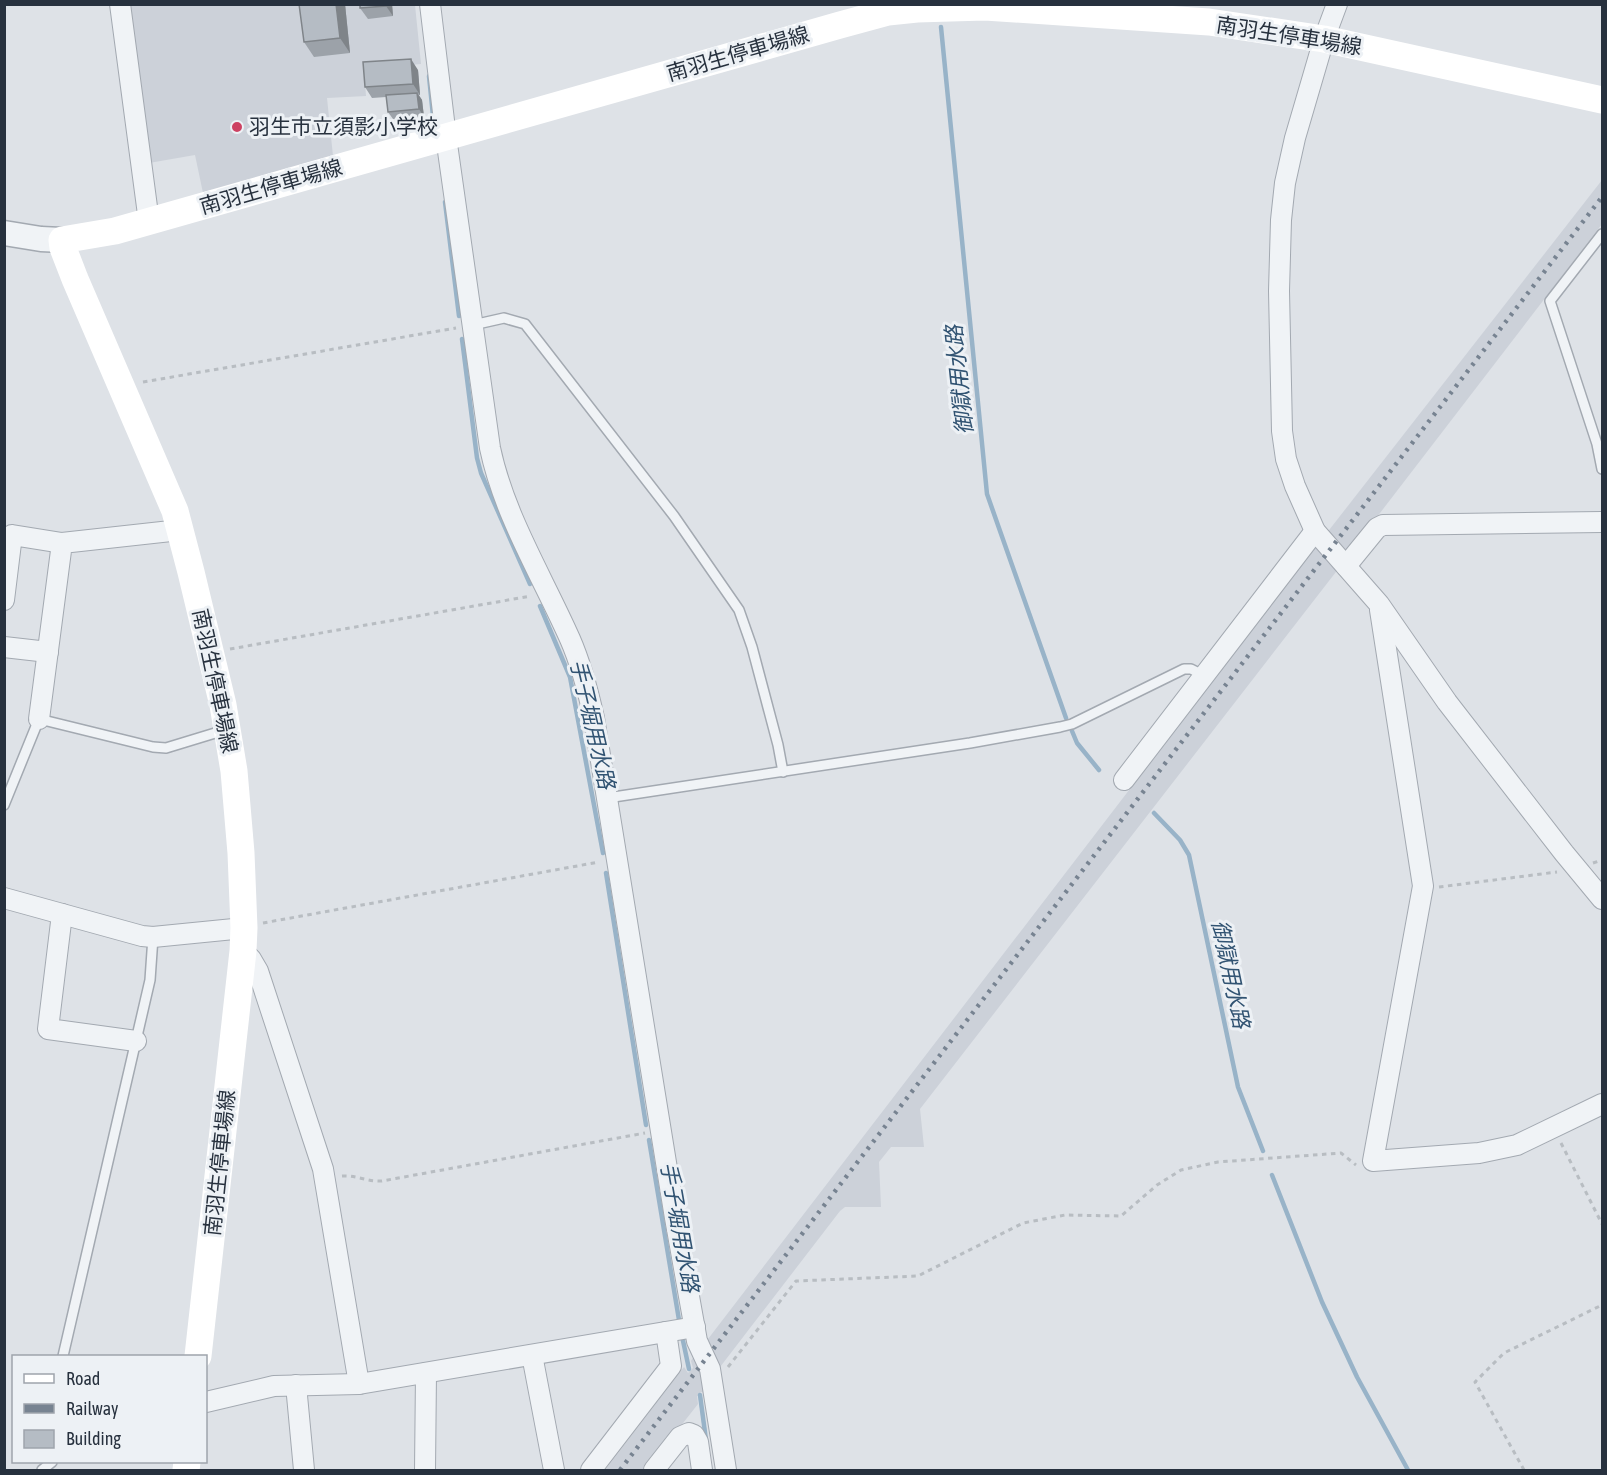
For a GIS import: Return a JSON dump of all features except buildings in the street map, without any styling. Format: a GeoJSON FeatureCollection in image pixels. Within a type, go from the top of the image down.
{"type":"FeatureCollection","features":[{"type":"Feature","properties":{"kind":"main road","name":"南羽生停車場線"},"geometry":{"type":"LineString","coordinates":[[198,1355],[244,940],[237,802],[227,729],[212,654],[180,530],[67,259],[62,240],[102,235],[888,12],[951,6],[1161,16],[1209,22],[1324,39],[1602,100]]}},
{"type":"Feature","properties":{"kind":"street"},"geometry":{"type":"LineString","coordinates":[[120,4],[149,222]]}},
{"type":"Feature","properties":{"kind":"street"},"geometry":{"type":"LineString","coordinates":[[430,4],[446,137],[494,471],[500,489],[569,638],[588,689],[660,1131],[697,1341],[710,1369],[726,1470]]}},
{"type":"Feature","properties":{"kind":"street"},"geometry":{"type":"LineString","coordinates":[[1337,4],[1324,39],[1295,138],[1285,183],[1281,220],[1279,291],[1282,431],[1286,459],[1315,531],[1379,604],[1447,702],[1602,899]]}},
{"type":"Feature","properties":{"kind":"street"},"geometry":{"type":"LineString","coordinates":[[4,233],[62,240]]}},
{"type":"Feature","properties":{"kind":"street"},"geometry":{"type":"LineString","coordinates":[[1346,566],[1377,528],[1383,525],[1602,522]]}},
{"type":"Feature","properties":{"kind":"street"},"geometry":{"type":"LineString","coordinates":[[4,600],[12,535],[62,543],[180,530]]}},
{"type":"Feature","properties":{"kind":"street"},"geometry":{"type":"LineString","coordinates":[[1124,780],[1315,531]]}},
{"type":"Feature","properties":{"kind":"street"},"geometry":{"type":"LineString","coordinates":[[39,719],[62,543]]}},
{"type":"Feature","properties":{"kind":"street"},"geometry":{"type":"LineString","coordinates":[[1379,604],[1422,890],[1373,1161],[1479,1153],[1517,1145],[1602,1104]]}},
{"type":"Feature","properties":{"kind":"street"},"geometry":{"type":"LineString","coordinates":[[4,647],[48,652]]}},
{"type":"Feature","properties":{"kind":"street"},"geometry":{"type":"LineString","coordinates":[[4,898],[142,936],[244,940],[258,971],[325,1180],[359,1384]]}},
{"type":"Feature","properties":{"kind":"street"},"geometry":{"type":"LineString","coordinates":[[62,914],[48,1029],[136,1041]]}},
{"type":"Feature","properties":{"kind":"street"},"geometry":{"type":"LineString","coordinates":[[207,1402],[274,1386],[359,1384],[695,1327]]}},
{"type":"Feature","properties":{"kind":"street"},"geometry":{"type":"LineString","coordinates":[[591,1470],[671,1366],[666,1332]]}},
{"type":"Feature","properties":{"kind":"street"},"geometry":{"type":"LineString","coordinates":[[532,1355],[554,1470]]}},
{"type":"Feature","properties":{"kind":"street"},"geometry":{"type":"LineString","coordinates":[[425,1470],[426,1373]]}},
{"type":"Feature","properties":{"kind":"street"},"geometry":{"type":"LineString","coordinates":[[296,1385],[304,1470]]}},
{"type":"Feature","properties":{"kind":"street"},"geometry":{"type":"LineString","coordinates":[[654,1470],[680,1437],[688,1433],[694,1435],[698,1442],[702,1470]]}},
{"type":"Feature","properties":{"kind":"lane"},"geometry":{"type":"LineString","coordinates":[[1602,234],[1550,301],[1597,444],[1602,469]]}},
{"type":"Feature","properties":{"kind":"lane"},"geometry":{"type":"LineString","coordinates":[[473,326],[504,318],[525,324],[681,525],[739,610],[753,647],[783,771]]}},
{"type":"Feature","properties":{"kind":"lane"},"geometry":{"type":"LineString","coordinates":[[607,798],[1060,727],[1072,724],[1184,669],[1191,669],[1203,675]]}},
{"type":"Feature","properties":{"kind":"lane"},"geometry":{"type":"LineString","coordinates":[[4,805],[39,719],[165,748],[227,729]]}},
{"type":"Feature","properties":{"kind":"lane"},"geometry":{"type":"LineString","coordinates":[[63,1355],[150,980],[153,937]]}},
{"type":"Feature","properties":{"kind":"path"},"geometry":{"type":"LineString","coordinates":[[121,386],[473,326]]}},
{"type":"Feature","properties":{"kind":"path"},"geometry":{"type":"LineString","coordinates":[[212,654],[249,645],[533,596],[547,590]]}},
{"type":"Feature","properties":{"kind":"path"},"geometry":{"type":"LineString","coordinates":[[244,940],[617,859]]}},
{"type":"Feature","properties":{"kind":"path"},"geometry":{"type":"LineString","coordinates":[[1422,890],[1578,869]]}},
{"type":"Feature","properties":{"kind":"path"},"geometry":{"type":"LineString","coordinates":[[1553,1128],[1602,1224]]}},
{"type":"Feature","properties":{"kind":"path"},"geometry":{"type":"LineString","coordinates":[[325,1180],[349,1176],[363,1177],[374,1182],[382,1181],[660,1131]]}},
{"type":"Feature","properties":{"kind":"path"},"geometry":{"type":"LineString","coordinates":[[712,1387],[796,1281],[918,1276],[1023,1223],[1065,1215],[1121,1216],[1156,1185],[1181,1170],[1218,1162],[1341,1153],[1358,1167],[1373,1161]]}},
{"type":"Feature","properties":{"kind":"path"},"geometry":{"type":"LineString","coordinates":[[1524,1470],[1475,1382],[1504,1353],[1602,1305]]}},
{"type":"Feature","properties":{"kind":"shaded area","name":"羽生市立須影小学校"},"geometry":{"type":"Polygon","coordinates":[[[126,5],[415,5],[421,64],[364,69],[366,96],[327,98],[333,156],[203,193],[195,155],[149,163],[126,5]]]}},
{"type":"Feature","properties":{"kind":"shaded area"},"geometry":{"type":"Polygon","coordinates":[[[1602,180],[1602,224],[1347,556],[1326,534],[1602,180]]]}},
{"type":"Feature","properties":{"kind":"shaded area"},"geometry":{"type":"Polygon","coordinates":[[[1317,545],[1339,568],[920,1109],[924,1147],[891,1147],[879,1162],[881,1207],[845,1207],[840,1211],[717,1371],[708,1339],[1317,545]]]}},
{"type":"Feature","properties":{"kind":"shaded area"},"geometry":{"type":"Polygon","coordinates":[[[694,1356],[706,1384],[705,1393],[701,1392],[697,1396],[698,1404],[646,1470],[605,1470],[684,1367],[688,1373],[693,1368],[691,1361],[694,1356]]]}},
{"type":"Feature","properties":{"kind":"waterway","name":"御獄用水路"},"geometry":{"type":"LineString","coordinates":[[941,27],[987,494],[1066,718]]}},
{"type":"Feature","properties":{"kind":"waterway","name":"手子堀用水路"},"geometry":{"type":"LineString","coordinates":[[429,76],[433,116]]}},
{"type":"Feature","properties":{"kind":"waterway","name":"手子堀用水路"},"geometry":{"type":"LineString","coordinates":[[445,202],[459,316]]}},
{"type":"Feature","properties":{"kind":"waterway","name":"手子堀用水路"},"geometry":{"type":"LineString","coordinates":[[462,339],[477,458],[481,473],[530,584]]}},
{"type":"Feature","properties":{"kind":"waterway","name":"手子堀用水路"},"geometry":{"type":"LineString","coordinates":[[540,606],[570,677],[603,853]]}},
{"type":"Feature","properties":{"kind":"waterway","name":"御獄用水路"},"geometry":{"type":"LineString","coordinates":[[1072,731],[1077,743],[1099,770]]}},
{"type":"Feature","properties":{"kind":"waterway","name":"御獄用水路"},"geometry":{"type":"LineString","coordinates":[[1154,813],[1180,840],[1189,855],[1238,1087],[1263,1151]]}},
{"type":"Feature","properties":{"kind":"waterway","name":"手子堀用水路"},"geometry":{"type":"LineString","coordinates":[[606,873],[646,1125]]}},
{"type":"Feature","properties":{"kind":"waterway","name":"手子堀用水路"},"geometry":{"type":"LineString","coordinates":[[649,1140],[679,1320]]}},
{"type":"Feature","properties":{"kind":"waterway","name":"御獄用水路"},"geometry":{"type":"LineString","coordinates":[[1272,1175],[1322,1302],[1357,1377],[1408,1470]]}},
{"type":"Feature","properties":{"kind":"waterway","name":"手子堀用水路"},"geometry":{"type":"LineString","coordinates":[[682,1336],[689,1369]]}},
{"type":"Feature","properties":{"kind":"waterway","name":"手子堀用水路"},"geometry":{"type":"LineString","coordinates":[[700,1395],[706,1440]]}},
{"type":"Feature","properties":{"kind":"railway"},"geometry":{"type":"LineString","coordinates":[[620,1470],[1602,197]]}},
{"type":"Feature","properties":{"kind":"place","name":"羽生市立須影小学校"},"geometry":{"type":"Point","coordinates":[237,127]}}]}
